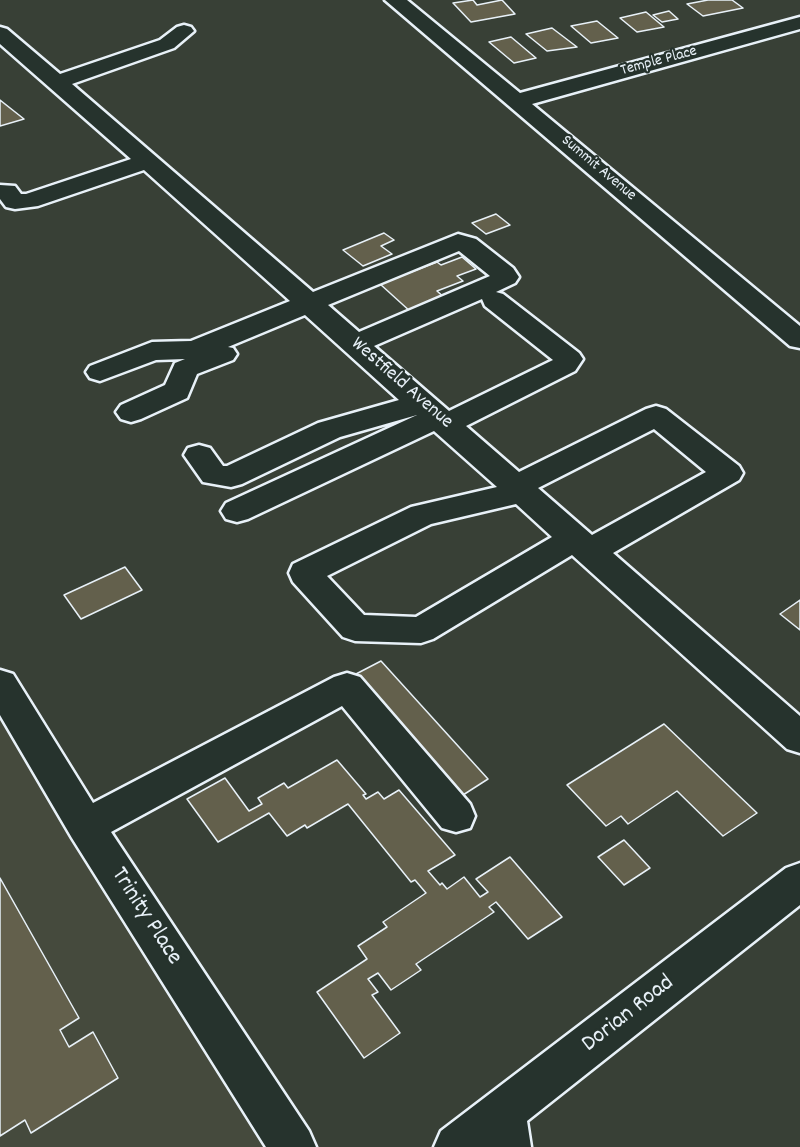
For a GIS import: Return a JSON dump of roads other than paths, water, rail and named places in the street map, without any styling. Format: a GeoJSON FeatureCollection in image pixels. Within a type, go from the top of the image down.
{"type":"FeatureCollection","features":[{"type":"Feature","properties":{"kind":"street","name":"Summit Avenue"},"geometry":{"type":"LineString","coordinates":[[394,0],[800,340]]}},
{"type":"Feature","properties":{"kind":"street","name":"Temple Place"},"geometry":{"type":"LineString","coordinates":[[517,101],[800,23]]}},
{"type":"Feature","properties":{"kind":"street"},"geometry":{"type":"LineString","coordinates":[[57,82],[167,44],[184,31]]}},
{"type":"Feature","properties":{"kind":"street","name":"Westfield Avenue"},"geometry":{"type":"LineString","coordinates":[[0,34],[148,161],[800,738]]}},
{"type":"Feature","properties":{"kind":"street"},"geometry":{"type":"LineString","coordinates":[[6,191],[15,202],[29,201],[148,161]]}},
{"type":"Feature","properties":{"kind":"street"},"geometry":{"type":"LineString","coordinates":[[131,412],[177,392],[185,369],[458,242],[467,244],[506,277],[355,344]]}},
{"type":"Feature","properties":{"kind":"street"},"geometry":{"type":"LineString","coordinates":[[237,512],[435,415],[565,365],[569,358],[494,300]]}},
{"type":"Feature","properties":{"kind":"street"},"geometry":{"type":"LineString","coordinates":[[100,372],[152,351],[195,350],[315,309]]}},
{"type":"Feature","properties":{"kind":"street"},"geometry":{"type":"LineString","coordinates":[[200,455],[214,476],[231,477],[328,430],[398,381]]}},
{"type":"Feature","properties":{"kind":"street"},"geometry":{"type":"LineString","coordinates":[[328,430],[435,415]]}},
{"type":"Feature","properties":{"kind":"street"},"geometry":{"type":"LineString","coordinates":[[656,416],[728,473],[582,545],[421,630],[355,628],[305,573],[422,515],[519,489],[656,416]]}},
{"type":"Feature","properties":{"kind":"street","name":"Trinity Place"},"geometry":{"type":"LineString","coordinates":[[0,684],[86,825],[293,1147]]}},
{"type":"Feature","properties":{"kind":"street"},"geometry":{"type":"LineString","coordinates":[[86,825],[347,687],[456,816]]}},
{"type":"Feature","properties":{"kind":"street","name":"Dorian Road"},"geometry":{"type":"LineString","coordinates":[[457,1147],[506,1130],[800,881]]}}]}
